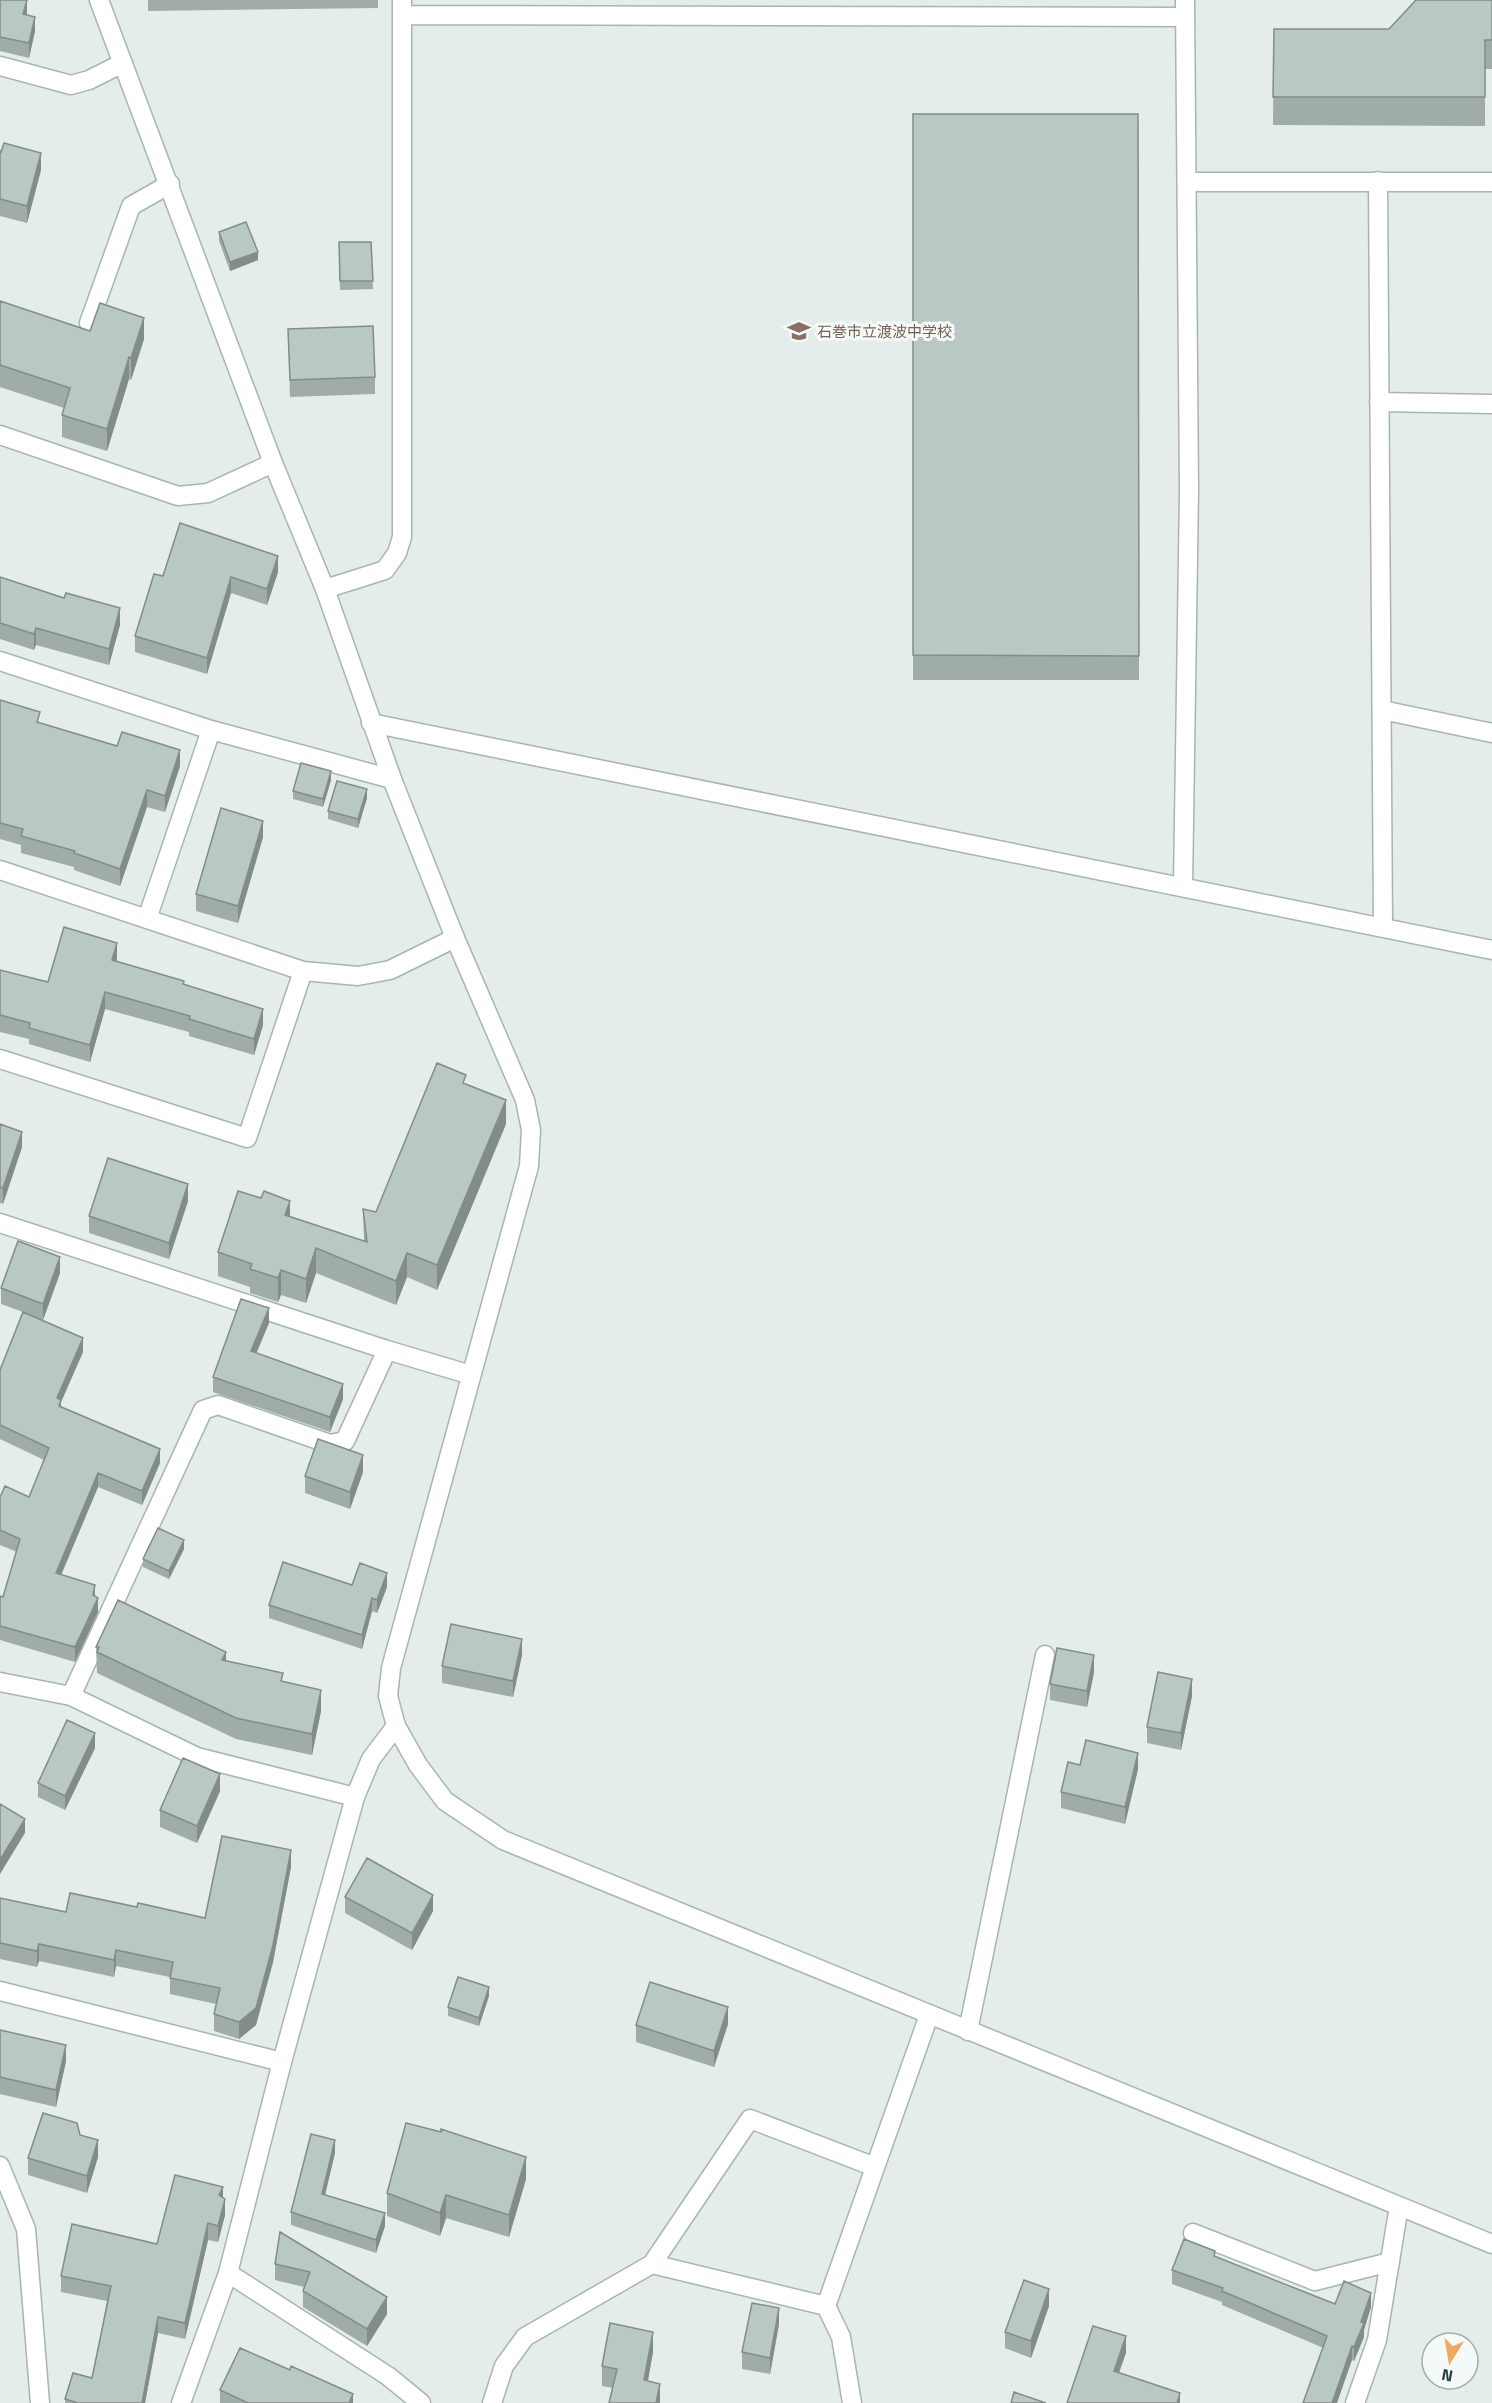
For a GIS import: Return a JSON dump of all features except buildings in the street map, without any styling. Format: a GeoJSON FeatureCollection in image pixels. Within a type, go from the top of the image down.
{"type":"FeatureCollection","features":[{"type":"Feature","properties":{"kind":"street"},"geometry":{"type":"LineString","coordinates":[[99,0],[273,463],[325,589],[392,779],[455,938],[525,1100],[531,1130],[529,1166],[391,1668],[388,1696],[396,1726],[418,1765],[445,1801],[503,1840],[1492,2244]]}},
{"type":"Feature","properties":{"kind":"street"},"geometry":{"type":"LineString","coordinates":[[325,589],[385,570],[397,553],[402,537],[402,8],[1185,9],[1189,490],[1183,887]]}},
{"type":"Feature","properties":{"kind":"street"},"geometry":{"type":"LineString","coordinates":[[0,66],[71,85],[89,80],[123,63]]}},
{"type":"Feature","properties":{"kind":"street"},"geometry":{"type":"LineString","coordinates":[[1378,181],[1383,928]]}},
{"type":"Feature","properties":{"kind":"street"},"geometry":{"type":"LineString","coordinates":[[1188,182],[1492,182]]}},
{"type":"Feature","properties":{"kind":"street"},"geometry":{"type":"LineString","coordinates":[[89,323],[131,206],[170,184]]}},
{"type":"Feature","properties":{"kind":"street"},"geometry":{"type":"LineString","coordinates":[[1379,402],[1492,404]]}},
{"type":"Feature","properties":{"kind":"street"},"geometry":{"type":"LineString","coordinates":[[0,435],[178,496],[208,493],[273,463]]}},
{"type":"Feature","properties":{"kind":"street"},"geometry":{"type":"LineString","coordinates":[[0,661],[211,730],[392,779]]}},
{"type":"Feature","properties":{"kind":"street"},"geometry":{"type":"LineString","coordinates":[[1382,710],[1492,733]]}},
{"type":"Feature","properties":{"kind":"street"},"geometry":{"type":"LineString","coordinates":[[371,723],[1492,950]]}},
{"type":"Feature","properties":{"kind":"street"},"geometry":{"type":"LineString","coordinates":[[147,919],[211,730]]}},
{"type":"Feature","properties":{"kind":"street"},"geometry":{"type":"LineString","coordinates":[[0,870],[303,971],[358,976],[390,970],[455,938]]}},
{"type":"Feature","properties":{"kind":"street"},"geometry":{"type":"LineString","coordinates":[[0,1059],[248,1138],[303,971]]}},
{"type":"Feature","properties":{"kind":"street"},"geometry":{"type":"LineString","coordinates":[[0,1223],[387,1350],[471,1375]]}},
{"type":"Feature","properties":{"kind":"street"},"geometry":{"type":"LineString","coordinates":[[71,1696],[203,1410],[218,1405],[330,1444],[345,1441],[387,1350]]}},
{"type":"Feature","properties":{"kind":"street"},"geometry":{"type":"LineString","coordinates":[[968,2031],[1045,1655]]}},
{"type":"Feature","properties":{"kind":"street"},"geometry":{"type":"LineString","coordinates":[[0,1682],[71,1696],[197,1757],[356,1797]]}},
{"type":"Feature","properties":{"kind":"street"},"geometry":{"type":"LineString","coordinates":[[181,2403],[228,2273],[282,2062],[356,1797],[371,1759],[396,1726]]}},
{"type":"Feature","properties":{"kind":"street"},"geometry":{"type":"LineString","coordinates":[[0,1992],[282,2062]]}},
{"type":"Feature","properties":{"kind":"street"},"geometry":{"type":"LineString","coordinates":[[852,2403],[841,2337],[826,2306],[929,2015]]}},
{"type":"Feature","properties":{"kind":"street"},"geometry":{"type":"LineString","coordinates":[[492,2403],[504,2366],[525,2337],[652,2264],[750,2119],[876,2167]]}},
{"type":"Feature","properties":{"kind":"street"},"geometry":{"type":"LineString","coordinates":[[0,2166],[26,2229],[40,2403]]}},
{"type":"Feature","properties":{"kind":"street"},"geometry":{"type":"LineString","coordinates":[[1355,2403],[1377,2340],[1400,2206]]}},
{"type":"Feature","properties":{"kind":"street"},"geometry":{"type":"LineString","coordinates":[[1193,2233],[1315,2281],[1390,2262]]}},
{"type":"Feature","properties":{"kind":"street"},"geometry":{"type":"LineString","coordinates":[[652,2264],[826,2306]]}},
{"type":"Feature","properties":{"kind":"street"},"geometry":{"type":"LineString","coordinates":[[228,2273],[388,2376],[421,2403]]}},
{"type":"Feature","properties":{"kind":"place","name":"石巻市立渡波中学校"},"geometry":{"type":"Point","coordinates":[799,331]}}]}
